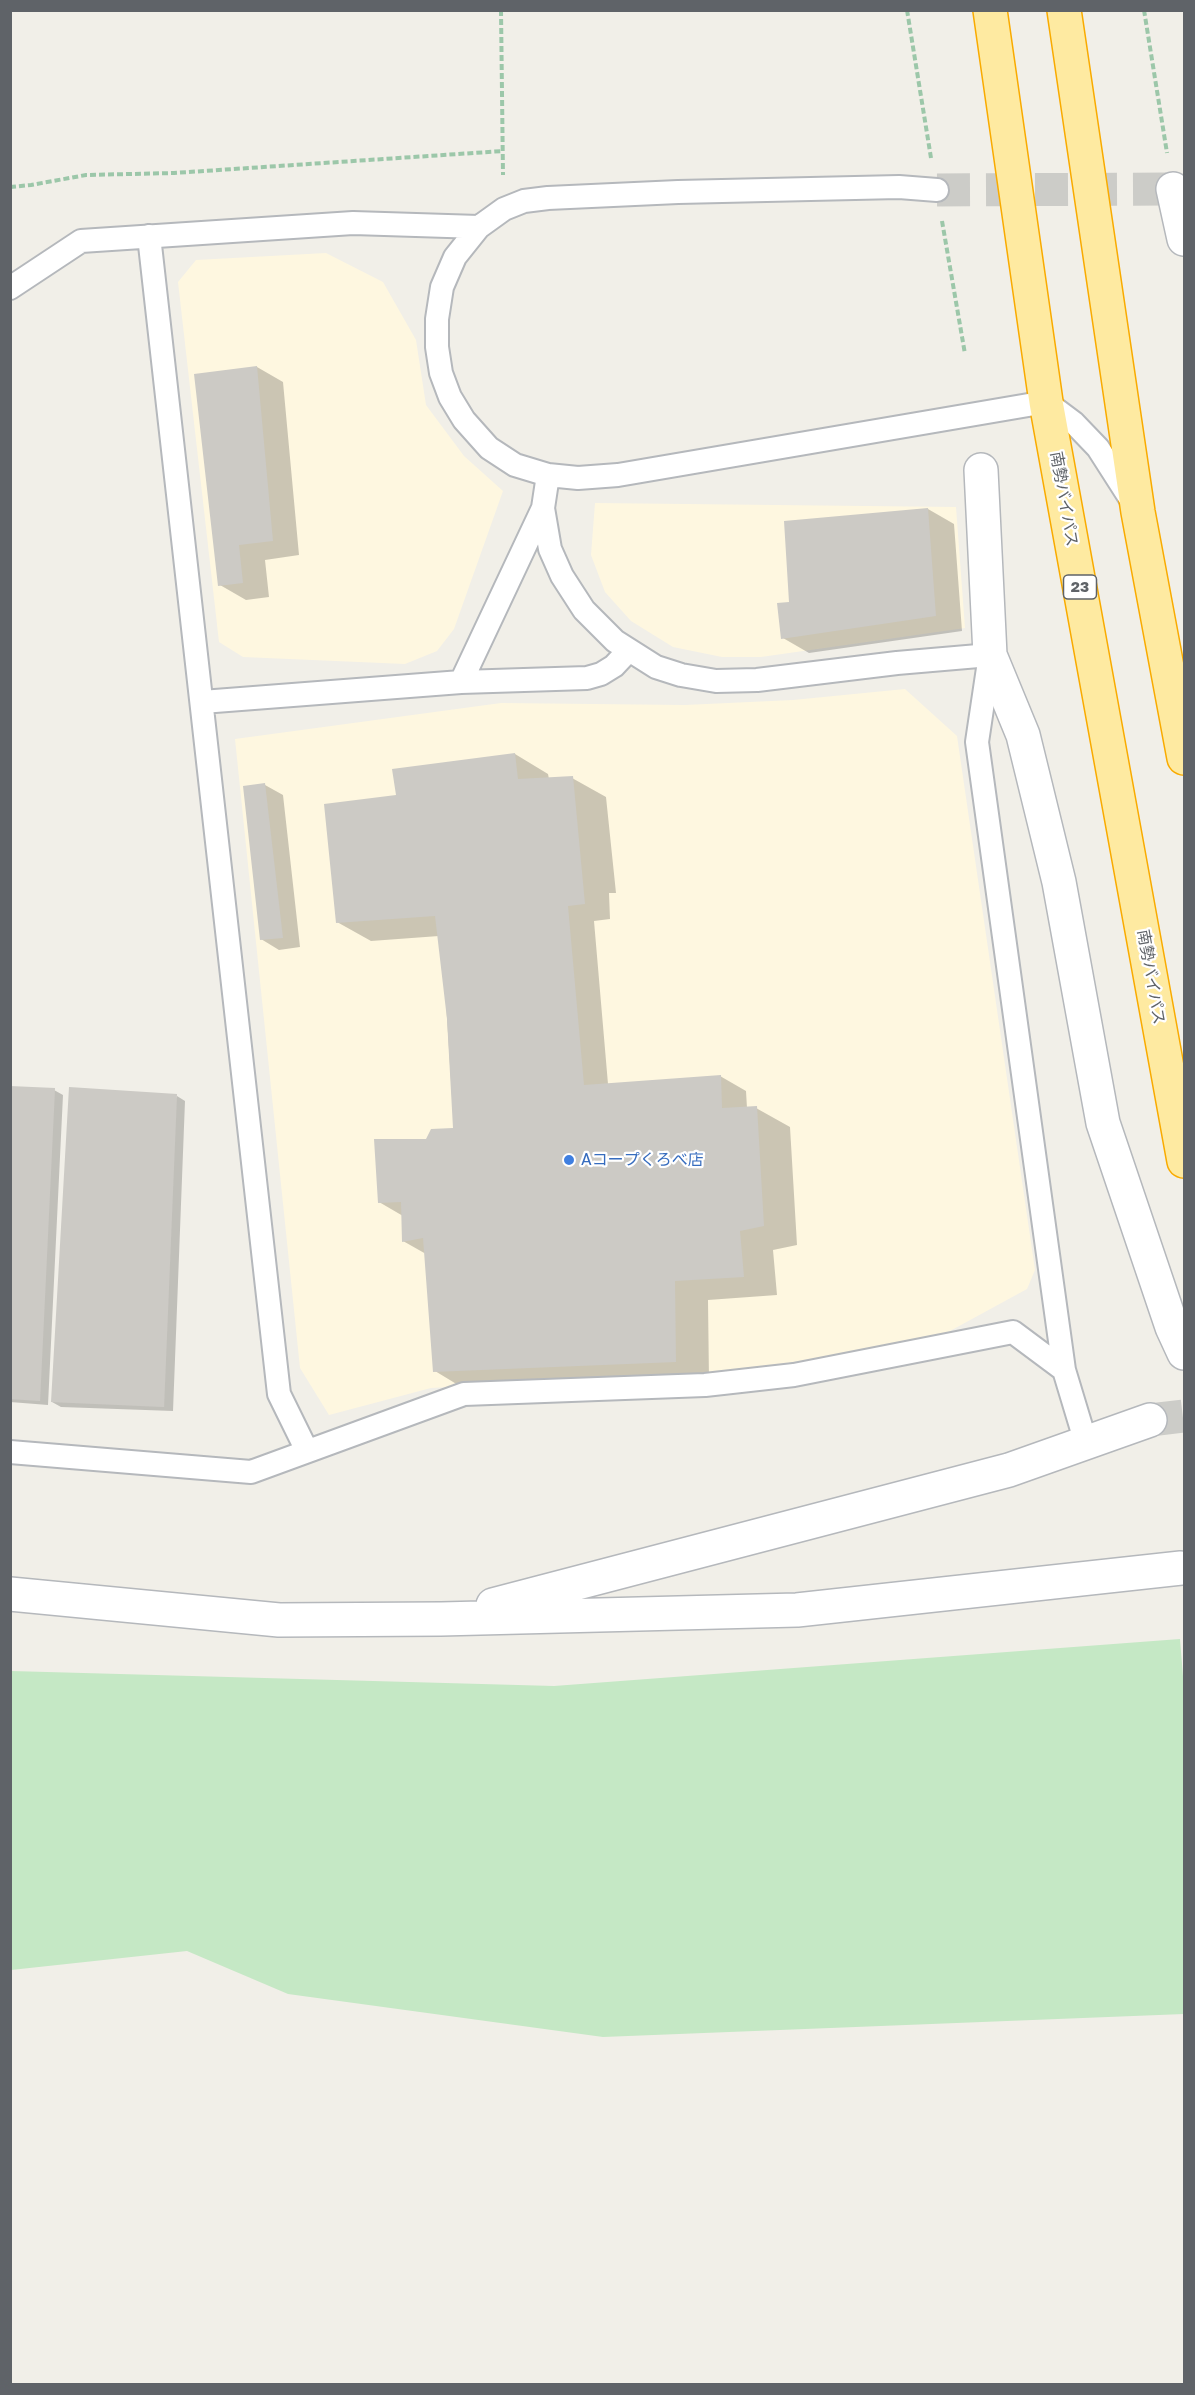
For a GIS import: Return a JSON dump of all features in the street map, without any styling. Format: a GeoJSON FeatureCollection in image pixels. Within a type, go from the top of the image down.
{"type":"FeatureCollection","features":[{"type":"Feature","properties":{"kind":"highway","name":"南勢バイパス"},"geometry":{"type":"LineString","coordinates":[[990,10],[1046,402],[1185,1161]]}},
{"type":"Feature","properties":{"kind":"highway"},"geometry":{"type":"LineString","coordinates":[[1064,10],[1138,512],[1185,758]]}},
{"type":"Feature","properties":{"kind":"street"},"geometry":{"type":"LineString","coordinates":[[1173,189],[1185,239]]}},
{"type":"Feature","properties":{"kind":"street"},"geometry":{"type":"LineString","coordinates":[[981,470],[990,655],[1023,735],[1056,871],[1103,1123],[1172,1327],[1185,1353]]}},
{"type":"Feature","properties":{"kind":"street"},"geometry":{"type":"LineString","coordinates":[[441,1619],[997,1473],[1149,1420]]}},
{"type":"Feature","properties":{"kind":"street"},"geometry":{"type":"LineString","coordinates":[[10,1594],[279,1620],[441,1619],[797,1611],[1181,1568]]}},
{"type":"Feature","properties":{"kind":"lane"},"geometry":{"type":"LineString","coordinates":[[937,190],[899,187],[666,192],[548,198],[524,201],[504,208],[479,227],[455,257],[442,287],[436,319],[437,347],[441,373],[450,397],[464,420],[489,448],[515,465],[548,475],[578,478],[618,475],[1046,402],[1074,423],[1098,448],[1117,475],[1138,512]]}},
{"type":"Feature","properties":{"kind":"lane"},"geometry":{"type":"LineString","coordinates":[[10,288],[81,241],[353,224],[479,227]]}},
{"type":"Feature","properties":{"kind":"lane"},"geometry":{"type":"LineString","coordinates":[[149,236],[279,1394],[307,1451]]}},
{"type":"Feature","properties":{"kind":"lane"},"geometry":{"type":"LineString","coordinates":[[461,682],[543,508],[548,475]]}},
{"type":"Feature","properties":{"kind":"lane"},"geometry":{"type":"LineString","coordinates":[[543,508],[550,549],[562,576],[584,610],[615,641],[656,667],[681,675],[716,681],[777,678],[897,663],[990,655],[977,742],[1064,1370],[1086,1443]]}},
{"type":"Feature","properties":{"kind":"lane"},"geometry":{"type":"LineString","coordinates":[[202,702],[461,682],[587,678],[602,674],[614,666],[629,650]]}},
{"type":"Feature","properties":{"kind":"lane"},"geometry":{"type":"LineString","coordinates":[[10,1452],[251,1472],[464,1394],[716,1384],[794,1375],[1013,1332],[1064,1370]]}},
{"type":"Feature","properties":{"kind":"path"},"geometry":{"type":"LineString","coordinates":[[501,10],[504,208]]}},
{"type":"Feature","properties":{"kind":"path"},"geometry":{"type":"LineString","coordinates":[[907,10],[965,354]]}},
{"type":"Feature","properties":{"kind":"path"},"geometry":{"type":"LineString","coordinates":[[1144,10],[1173,189]]}},
{"type":"Feature","properties":{"kind":"path"},"geometry":{"type":"LineString","coordinates":[[10,187],[31,186],[86,175],[174,173],[503,152]]}},
{"type":"Feature","properties":{"kind":"shaded area"},"geometry":{"type":"Polygon","coordinates":[[[326,253],[383,282],[416,340],[426,405],[464,456],[503,491],[454,629],[437,651],[405,664],[243,657],[219,642],[178,282],[196,260],[326,253]]]}},
{"type":"Feature","properties":{"kind":"shaded area"},"geometry":{"type":"Polygon","coordinates":[[[595,503],[956,507],[965,628],[761,657],[722,657],[673,647],[631,621],[605,592],[591,555],[595,503]]]}},
{"type":"Feature","properties":{"kind":"shaded area"},"geometry":{"type":"Polygon","coordinates":[[[905,689],[957,736],[1035,1270],[1027,1289],[939,1337],[741,1371],[431,1388],[329,1415],[300,1368],[235,739],[501,703],[685,705],[793,700],[905,689]]]}},
{"type":"Feature","properties":{"kind":"green space"},"geometry":{"type":"Polygon","coordinates":[[[1180,1639],[1184,1689],[1184,2014],[603,2037],[288,1994],[187,1951],[11,1970],[11,1671],[554,1686],[1180,1639]]]}},
{"type":"Feature","properties":{"kind":"building"},"geometry":{"type":"Polygon","coordinates":[[[257,366],[273,541],[239,545],[243,583],[218,586],[194,374],[257,366]]]}},
{"type":"Feature","properties":{"kind":"building"},"geometry":{"type":"Polygon","coordinates":[[[928,508],[936,616],[781,639],[777,603],[789,602],[784,521],[928,508]]]}},
{"type":"Feature","properties":{"kind":"building"},"geometry":{"type":"Polygon","coordinates":[[[515,753],[518,779],[573,776],[585,904],[568,906],[584,1085],[721,1075],[722,1108],[757,1106],[764,1226],[740,1231],[744,1277],[675,1281],[676,1362],[433,1372],[423,1238],[402,1242],[401,1202],[378,1203],[374,1139],[426,1139],[431,1129],[453,1128],[447,1019],[435,916],[336,923],[324,804],[396,795],[392,769],[515,753]]]}},
{"type":"Feature","properties":{"kind":"building"},"geometry":{"type":"Polygon","coordinates":[[[265,783],[283,938],[260,940],[243,786],[265,783]]]}},
{"type":"Feature","properties":{"kind":"building"},"geometry":{"type":"Polygon","coordinates":[[[10,1086],[55,1088],[40,1401],[10,1399],[10,1086]]]}},
{"type":"Feature","properties":{"kind":"building"},"geometry":{"type":"Polygon","coordinates":[[[69,1087],[177,1094],[164,1407],[51,1402],[69,1087]]]}},
{"type":"Feature","properties":{"kind":"tunnel"},"geometry":{"type":"LineString","coordinates":[[937,190],[1173,189]]}},
{"type":"Feature","properties":{"kind":"tunnel"},"geometry":{"type":"LineString","coordinates":[[1150,1420],[1184,1416]]}},
{"type":"Feature","properties":{"kind":"place","name":"Aコープくろべ店"},"geometry":{"type":"Point","coordinates":[569,1160]}}]}
